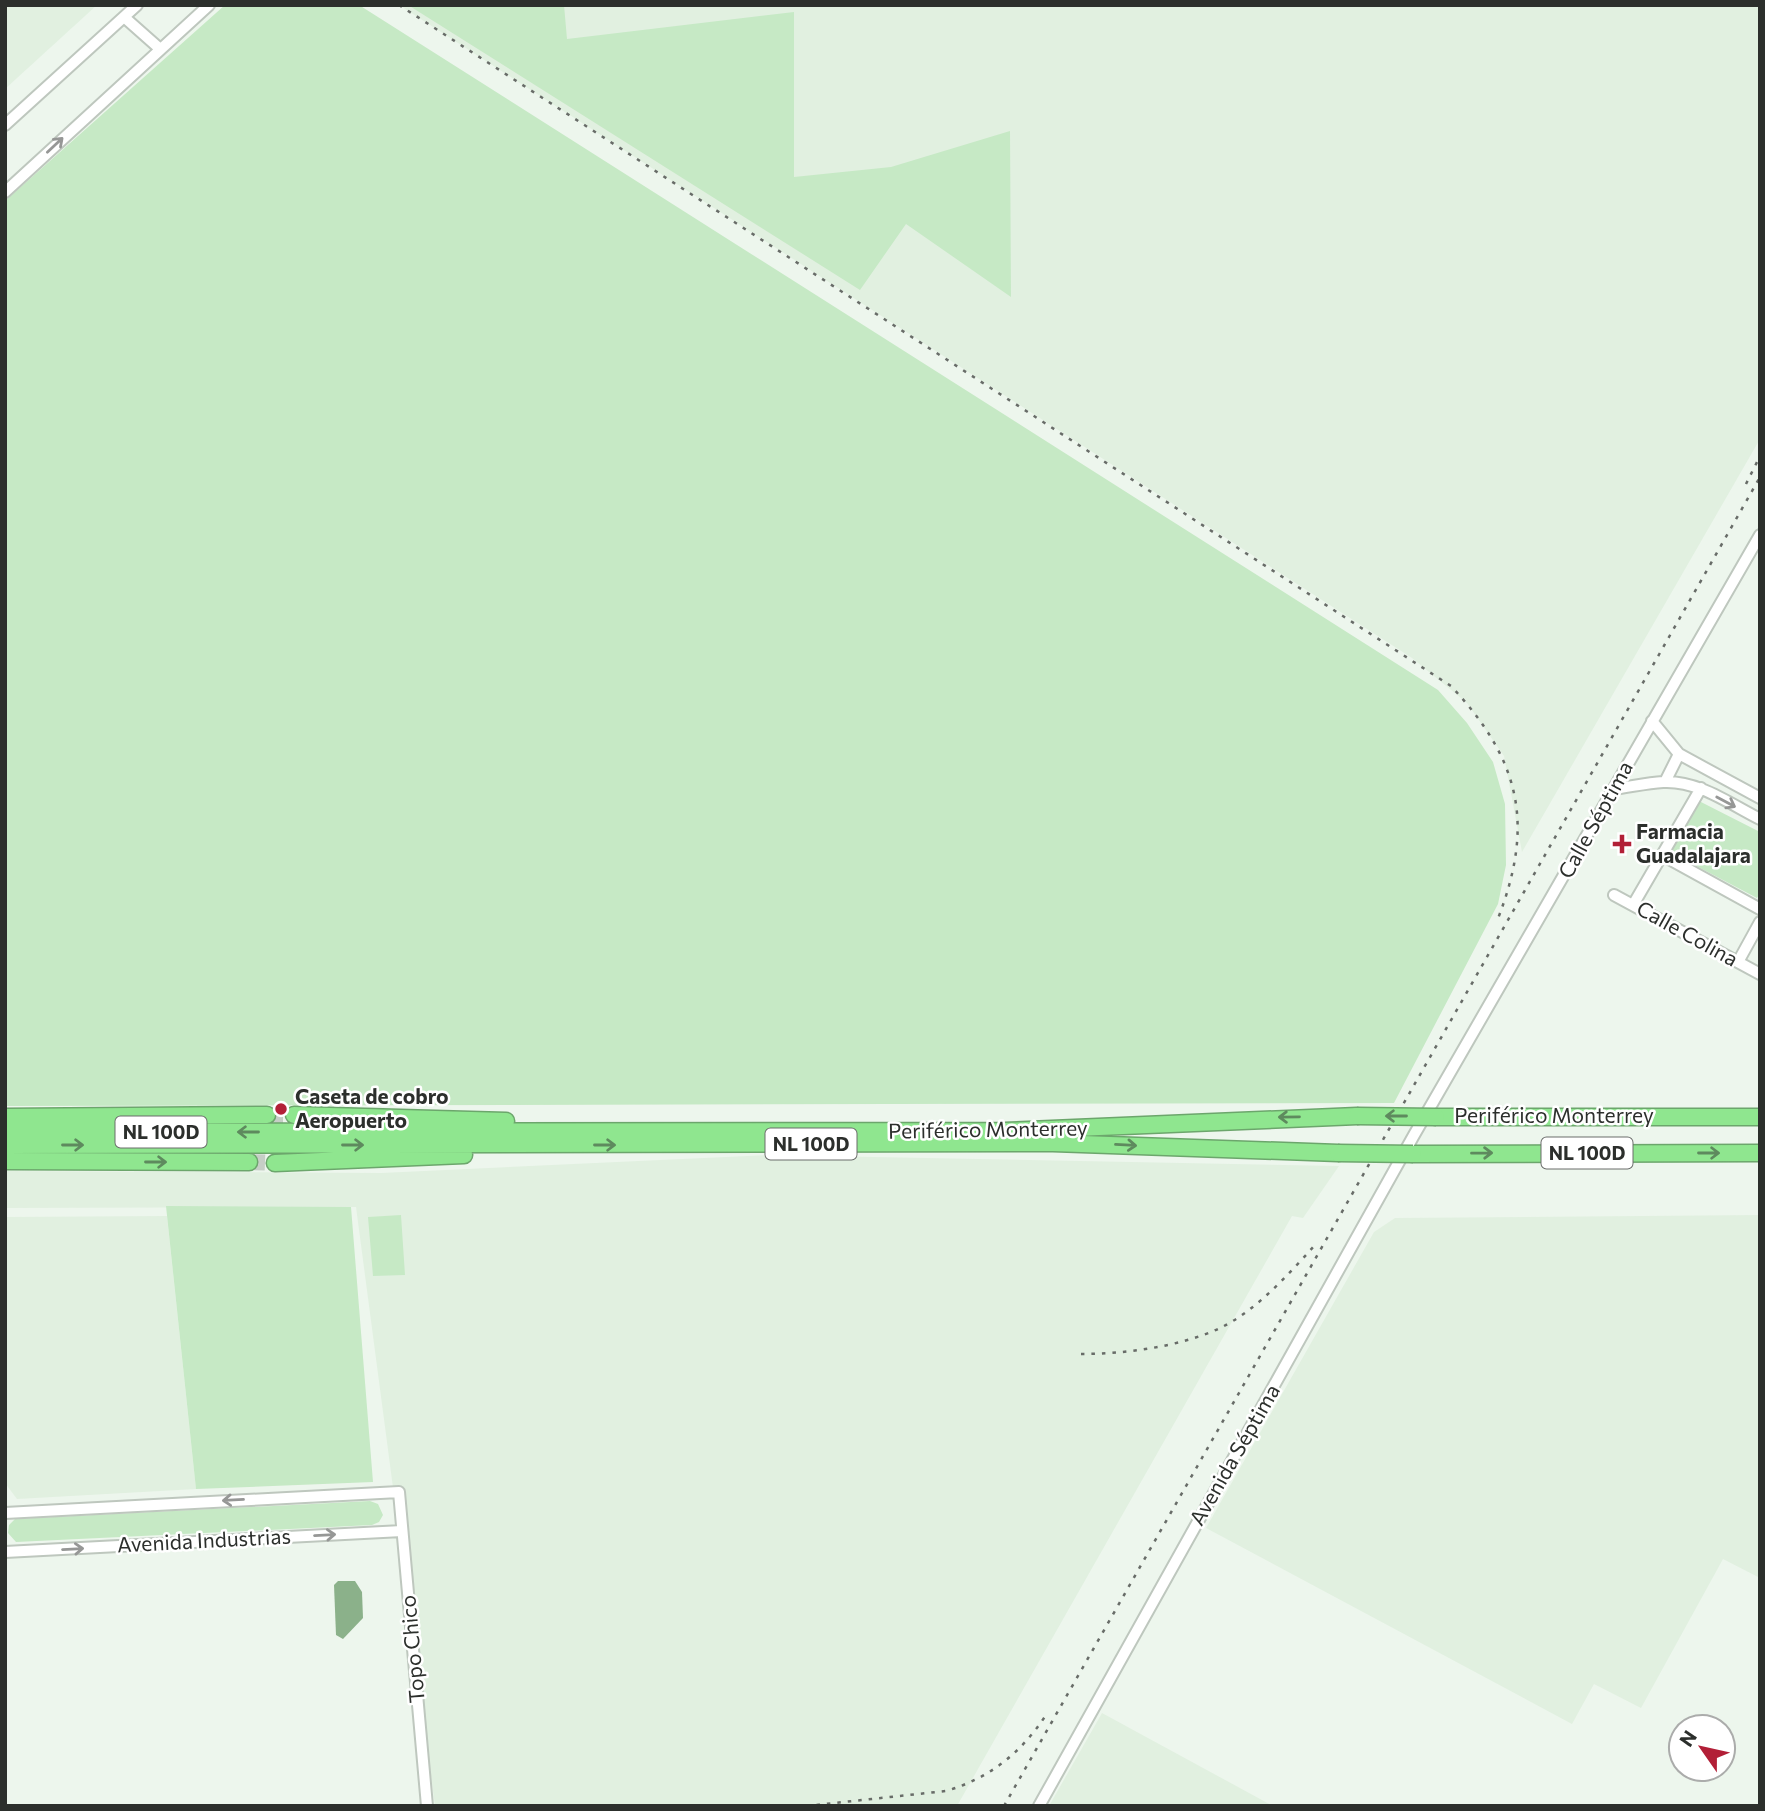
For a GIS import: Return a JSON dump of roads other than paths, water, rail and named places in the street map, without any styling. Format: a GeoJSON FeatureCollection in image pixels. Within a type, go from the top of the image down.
{"type":"FeatureCollection","features":[{"type":"Feature","properties":{"kind":"highway","name":"Periférico Monterrey"},"geometry":{"type":"LineString","coordinates":[[5,1145],[1005,1131],[1434,1111],[1760,1117]]}},
{"type":"Feature","properties":{"kind":"highway"},"geometry":{"type":"LineString","coordinates":[[5,1118],[267,1115]]}},
{"type":"Feature","properties":{"kind":"highway"},"geometry":{"type":"LineString","coordinates":[[294,1115],[495,1121],[564,1138]]}},
{"type":"Feature","properties":{"kind":"highway","name":"Periférico Monterrey"},"geometry":{"type":"LineString","coordinates":[[5,1132],[1053,1143],[1413,1154],[1760,1153]]}},
{"type":"Feature","properties":{"kind":"highway"},"geometry":{"type":"LineString","coordinates":[[275,1163],[509,1154],[564,1138]]}},
{"type":"Feature","properties":{"kind":"highway"},"geometry":{"type":"LineString","coordinates":[[5,1161],[249,1162]]}},
{"type":"Feature","properties":{"kind":"street"},"geometry":{"type":"LineString","coordinates":[[5,125],[138,5]]}},
{"type":"Feature","properties":{"kind":"street"},"geometry":{"type":"LineString","coordinates":[[5,192],[209,5]]}},
{"type":"Feature","properties":{"kind":"street"},"geometry":{"type":"LineString","coordinates":[[124,17],[159,48]]}},
{"type":"Feature","properties":{"kind":"street","name":"Calle Séptima"},"geometry":{"type":"LineString","coordinates":[[1434,1111],[1651,721],[1760,535]]}},
{"type":"Feature","properties":{"kind":"street"},"geometry":{"type":"LineString","coordinates":[[1651,721],[1679,754],[1760,798]]}},
{"type":"Feature","properties":{"kind":"street"},"geometry":{"type":"LineString","coordinates":[[1665,782],[1679,754]]}},
{"type":"Feature","properties":{"kind":"street"},"geometry":{"type":"LineString","coordinates":[[1613,789],[1665,782],[1701,788],[1760,819]]}},
{"type":"Feature","properties":{"kind":"street"},"geometry":{"type":"LineString","coordinates":[[1633,905],[1701,788]]}},
{"type":"Feature","properties":{"kind":"street"},"geometry":{"type":"LineString","coordinates":[[1661,855],[1760,909]]}},
{"type":"Feature","properties":{"kind":"street","name":"Calle Colina"},"geometry":{"type":"LineString","coordinates":[[1614,895],[1760,974]]}},
{"type":"Feature","properties":{"kind":"street"},"geometry":{"type":"LineString","coordinates":[[1738,962],[1760,922]]}},
{"type":"Feature","properties":{"kind":"street","name":"Avenida Séptima"},"geometry":{"type":"LineString","coordinates":[[1039,1806],[1434,1111]]}},
{"type":"Feature","properties":{"kind":"street","name":"Avenida Industrias"},"geometry":{"type":"LineString","coordinates":[[5,1513],[399,1492]]}},
{"type":"Feature","properties":{"kind":"street","name":"Topo Chico"},"geometry":{"type":"LineString","coordinates":[[399,1492],[427,1806]]}},
{"type":"Feature","properties":{"kind":"street","name":"Avenida Industrias"},"geometry":{"type":"LineString","coordinates":[[5,1552],[402,1531]]}},
{"type":"Feature","properties":{"kind":"tunnel"},"geometry":{"type":"LineString","coordinates":[[267,1115],[294,1115]]}},
{"type":"Feature","properties":{"kind":"tunnel"},"geometry":{"type":"LineString","coordinates":[[249,1162],[275,1163]]}},
{"type":"Feature","properties":{"kind":"railway"},"geometry":{"type":"LineString","coordinates":[[399,5],[1451,686],[1493,741],[1506,768],[1514,796],[1518,824],[1516,854],[1497,921]]}},
{"type":"Feature","properties":{"kind":"railway"},"geometry":{"type":"LineString","coordinates":[[1746,484],[1760,456]]}},
{"type":"Feature","properties":{"kind":"railway"},"geometry":{"type":"LineString","coordinates":[[1004,1806],[1760,477]]}},
{"type":"Feature","properties":{"kind":"railway"},"geometry":{"type":"LineString","coordinates":[[1081,1354],[1151,1348],[1218,1329],[1258,1303],[1315,1245]]}},
{"type":"Feature","properties":{"kind":"railway"},"geometry":{"type":"LineString","coordinates":[[806,1806],[946,1791],[962,1786],[990,1771],[1015,1752],[1046,1715]]}},
{"type":"Feature","properties":{"kind":"place","name":"Farmacia Guadalajara"},"geometry":{"type":"Point","coordinates":[1622,844]}},
{"type":"Feature","properties":{"kind":"place","name":"Caseta de cobro Aeropuerto"},"geometry":{"type":"Point","coordinates":[281,1109]}}]}
